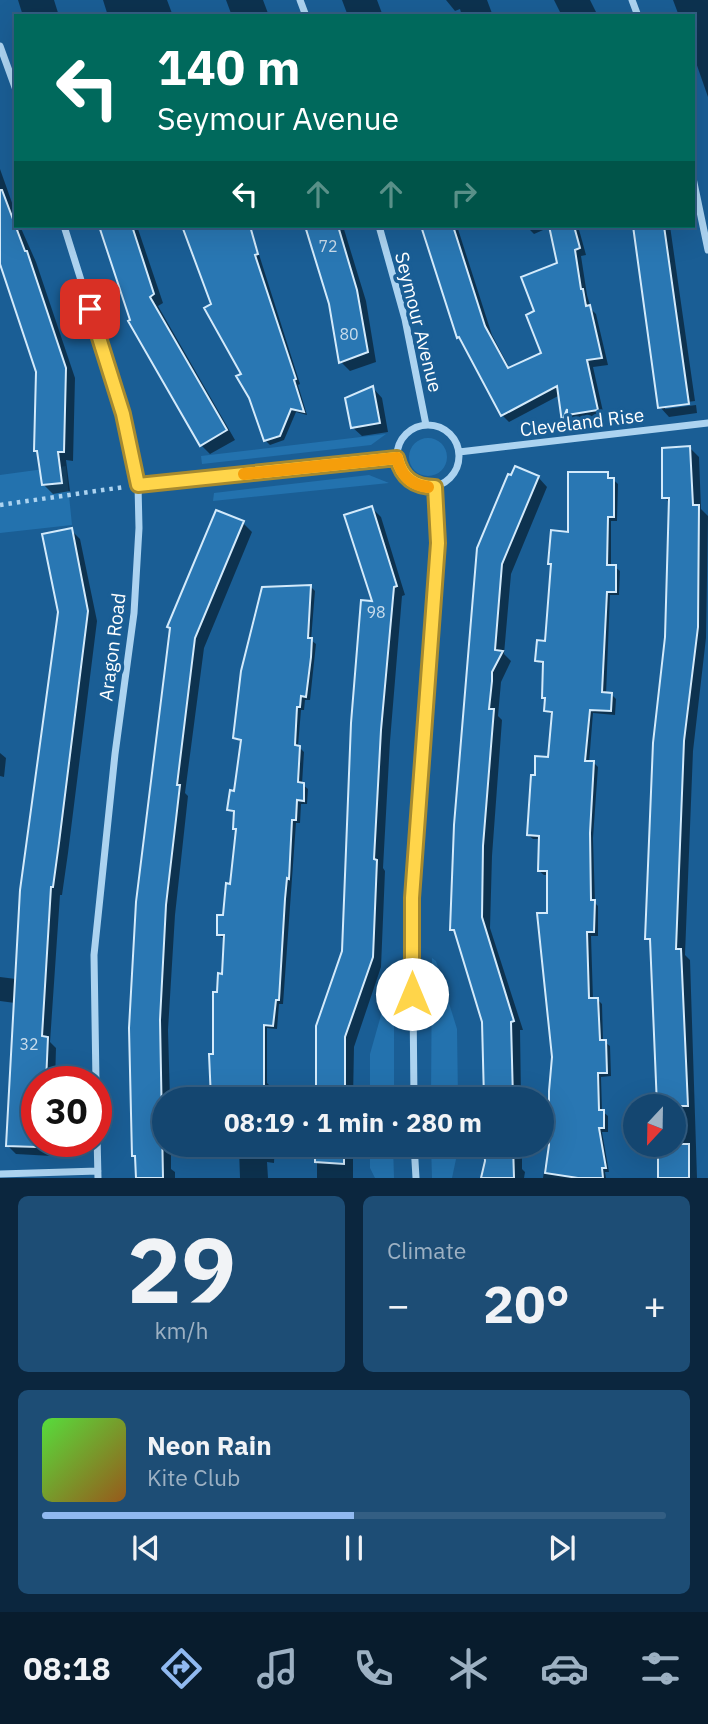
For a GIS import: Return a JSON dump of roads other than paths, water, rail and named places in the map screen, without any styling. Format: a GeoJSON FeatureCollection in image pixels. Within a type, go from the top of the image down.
{"type":"FeatureCollection","features":[{"type":"Feature","properties":{"kind":"street"},"geometry":{"type":"LineString","coordinates":[[0,46],[14,84]]}},
{"type":"Feature","properties":{"kind":"street"},"geometry":{"type":"LineString","coordinates":[[695,188],[708,250]]}},
{"type":"Feature","properties":{"kind":"street","name":"Aragon Road"},"geometry":{"type":"LineString","coordinates":[[65,228],[123,414],[138,485],[139,528],[134,613],[115,754],[94,956],[96,1066]]}},
{"type":"Feature","properties":{"kind":"street","name":"Seymour Avenue"},"geometry":{"type":"LineString","coordinates":[[380,228],[405,319],[426,425]]}},
{"type":"Feature","properties":{"kind":"street","name":"Cleveland Rise"},"geometry":{"type":"LineString","coordinates":[[459,452],[708,423]]}},
{"type":"Feature","properties":{"kind":"street"},"geometry":{"type":"LineString","coordinates":[[426,425],[444,429],[452,435],[459,452],[456,471],[443,484],[435,487],[424,487],[405,478],[397,458],[402,440],[409,432],[426,425]]}},
{"type":"Feature","properties":{"kind":"street"},"geometry":{"type":"LineString","coordinates":[[138,485],[397,458]]}},
{"type":"Feature","properties":{"kind":"street"},"geometry":{"type":"LineString","coordinates":[[414,1087],[412,898],[437,567],[435,487]]}},
{"type":"Feature","properties":{"kind":"street"},"geometry":{"type":"LineString","coordinates":[[0,1174],[98,1175],[98,1157]]}},
{"type":"Feature","properties":{"kind":"street"},"geometry":{"type":"LineString","coordinates":[[415,1157],[416,1178]]}}]}
